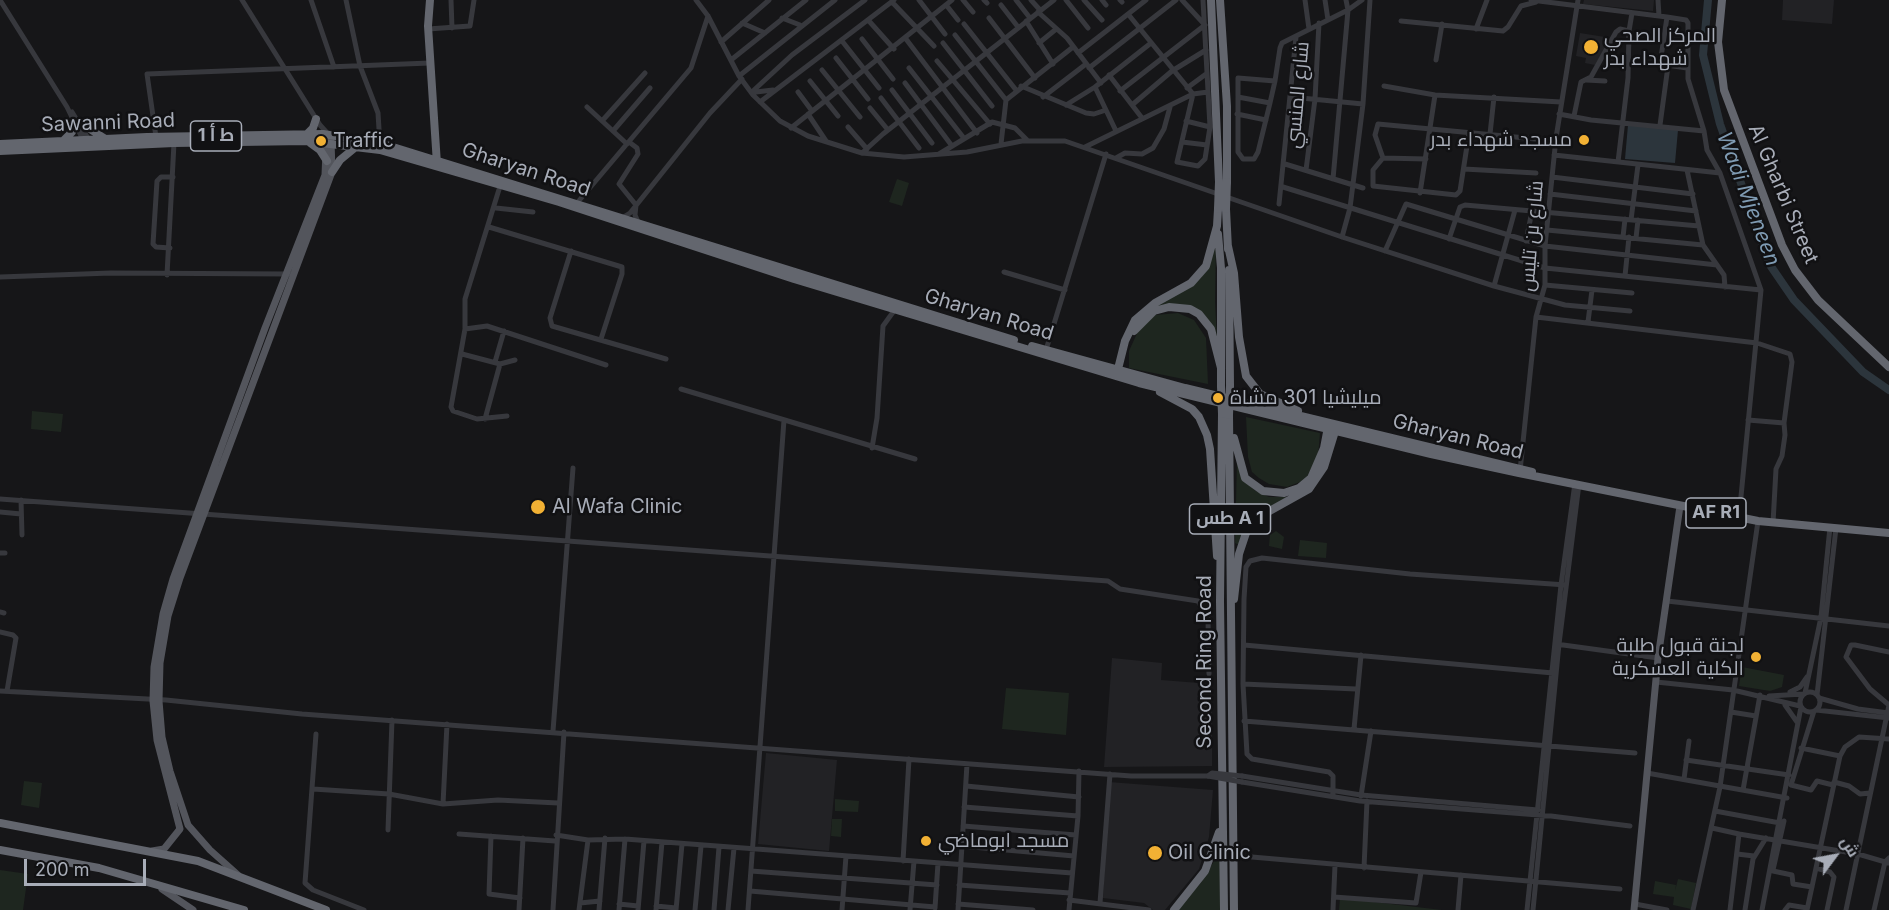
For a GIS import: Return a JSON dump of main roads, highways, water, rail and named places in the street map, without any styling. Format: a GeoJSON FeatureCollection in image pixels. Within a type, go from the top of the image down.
{"type":"FeatureCollection","features":[{"type":"Feature","properties":{"kind":"highway"},"geometry":{"type":"LineString","coordinates":[[428,0],[428,63],[433,161]]}},
{"type":"Feature","properties":{"kind":"highway"},"geometry":{"type":"LineString","coordinates":[[428,0],[428,63]]}},
{"type":"Feature","properties":{"kind":"highway"},"geometry":{"type":"LineString","coordinates":[[1211,0],[1223,182]]}},
{"type":"Feature","properties":{"kind":"highway"},"geometry":{"type":"LineString","coordinates":[[1220,0],[1227,106],[1222,209],[1234,273],[1239,337],[1246,376],[1260,394],[1307,416]]}},
{"type":"Feature","properties":{"kind":"highway","name":"Al Gharbi Street"},"geometry":{"type":"LineString","coordinates":[[1722,0],[1718,42],[1724,90],[1782,245],[1795,270],[1818,300],[1889,367]]}},
{"type":"Feature","properties":{"kind":"highway"},"geometry":{"type":"LineString","coordinates":[[318,122],[306,138],[320,150],[327,161]]}},
{"type":"Feature","properties":{"kind":"highway"},"geometry":{"type":"LineString","coordinates":[[61,142],[78,123],[108,139]]}},
{"type":"Feature","properties":{"kind":"highway","name":"Sawanni Road"},"geometry":{"type":"LineString","coordinates":[[0,144],[174,143],[306,138]]}},
{"type":"Feature","properties":{"kind":"highway","name":"Sawanni Road"},"geometry":{"type":"LineString","coordinates":[[0,151],[108,139],[327,138],[380,146],[433,161]]}},
{"type":"Feature","properties":{"kind":"highway","name":"Sawanni Road"},"geometry":{"type":"LineString","coordinates":[[327,138],[357,146],[380,146]]}},
{"type":"Feature","properties":{"kind":"highway"},"geometry":{"type":"LineString","coordinates":[[332,172],[345,154],[357,146]]}},
{"type":"Feature","properties":{"kind":"highway","name":"Gharyan Road"},"geometry":{"type":"LineString","coordinates":[[433,161],[897,307],[1119,374],[1307,416],[1332,427]]}},
{"type":"Feature","properties":{"kind":"highway","name":"Gharyan Road"},"geometry":{"type":"LineString","coordinates":[[502,182],[578,203],[897,307],[1046,350],[1139,383],[1680,506],[1773,523],[1889,533]]}},
{"type":"Feature","properties":{"kind":"highway"},"geometry":{"type":"LineString","coordinates":[[1119,374],[1125,341],[1135,320],[1155,303],[1191,283],[1200,275],[1208,261],[1222,209]]}},
{"type":"Feature","properties":{"kind":"highway"},"geometry":{"type":"LineString","coordinates":[[1217,226],[1221,268],[1221,368]]}},
{"type":"Feature","properties":{"kind":"highway"},"geometry":{"type":"LineString","coordinates":[[1228,246],[1227,417],[1245,478],[1257,488],[1277,494],[1299,488],[1311,478],[1332,427]]}},
{"type":"Feature","properties":{"kind":"highway"},"geometry":{"type":"LineString","coordinates":[[1119,374],[1136,327],[1154,311],[1169,307],[1191,309],[1205,321],[1214,337],[1226,386]]}},
{"type":"Feature","properties":{"kind":"highway"},"geometry":{"type":"LineString","coordinates":[[1139,383],[1184,404],[1197,414],[1203,424],[1210,449],[1221,601]]}},
{"type":"Feature","properties":{"kind":"highway","name":"Second Ring Road"},"geometry":{"type":"LineString","coordinates":[[1224,910],[1221,601],[1227,417]]}},
{"type":"Feature","properties":{"kind":"highway","name":"Second Ring Road"},"geometry":{"type":"LineString","coordinates":[[1227,417],[1234,910]]}},
{"type":"Feature","properties":{"kind":"highway"},"geometry":{"type":"LineString","coordinates":[[1231,624],[1239,554],[1246,533],[1257,518],[1309,489],[1324,466],[1332,427]]}},
{"type":"Feature","properties":{"kind":"highway"},"geometry":{"type":"LineString","coordinates":[[1174,910],[1208,866],[1222,819]]}},
{"type":"Feature","properties":{"kind":"highway"},"geometry":{"type":"LineString","coordinates":[[0,823],[198,861],[326,910]]}},
{"type":"Feature","properties":{"kind":"highway"},"geometry":{"type":"LineString","coordinates":[[0,850],[99,868],[244,910]]}},
{"type":"Feature","properties":{"kind":"main road"},"geometry":{"type":"LineString","coordinates":[[138,850],[164,849],[180,829],[157,740],[154,667],[163,614],[173,579],[201,513],[325,175],[327,138]]}},
{"type":"Feature","properties":{"kind":"main road"},"geometry":{"type":"LineString","coordinates":[[289,274],[332,172],[327,138]]}},
{"type":"Feature","properties":{"kind":"main road"},"geometry":{"type":"LineString","coordinates":[[1634,907],[1658,658],[1680,506]]}},
{"type":"Feature","properties":{"kind":"main road"},"geometry":{"type":"LineString","coordinates":[[156,701],[164,748],[188,825],[210,850],[241,877]]}},
{"type":"Feature","properties":{"kind":"main road"},"geometry":{"type":"LineString","coordinates":[[140,879],[173,895],[193,910]]}},
{"type":"Feature","properties":{"kind":"waterway","name":"Wadi Mjeneen"},"geometry":{"type":"LineString","coordinates":[[1708,0],[1703,55],[1720,124],[1770,265],[1794,300],[1863,372],[1889,390]]}},
{"type":"Feature","properties":{"kind":"place","name":"المركز الصحي شهداء بدر"},"geometry":{"type":"Point","coordinates":[1591,47]}},
{"type":"Feature","properties":{"kind":"place","name":"مسجد شهداء بدر"},"geometry":{"type":"Point","coordinates":[1584,140]}},
{"type":"Feature","properties":{"kind":"place","name":"Traffic"},"geometry":{"type":"Point","coordinates":[321,141]}},
{"type":"Feature","properties":{"kind":"place","name":"ميليشيا 301 مشاة"},"geometry":{"type":"Point","coordinates":[1218,398]}},
{"type":"Feature","properties":{"kind":"place","name":"Al Wafa Clinic"},"geometry":{"type":"Point","coordinates":[538,507]}},
{"type":"Feature","properties":{"kind":"place","name":"لجنة قبول طلبة الكلية العسكرية"},"geometry":{"type":"Point","coordinates":[1756,657]}},
{"type":"Feature","properties":{"kind":"place","name":"مسجد ابوماضي"},"geometry":{"type":"Point","coordinates":[926,841]}},
{"type":"Feature","properties":{"kind":"place","name":"Oil Clinic"},"geometry":{"type":"Point","coordinates":[1155,853]}}]}
